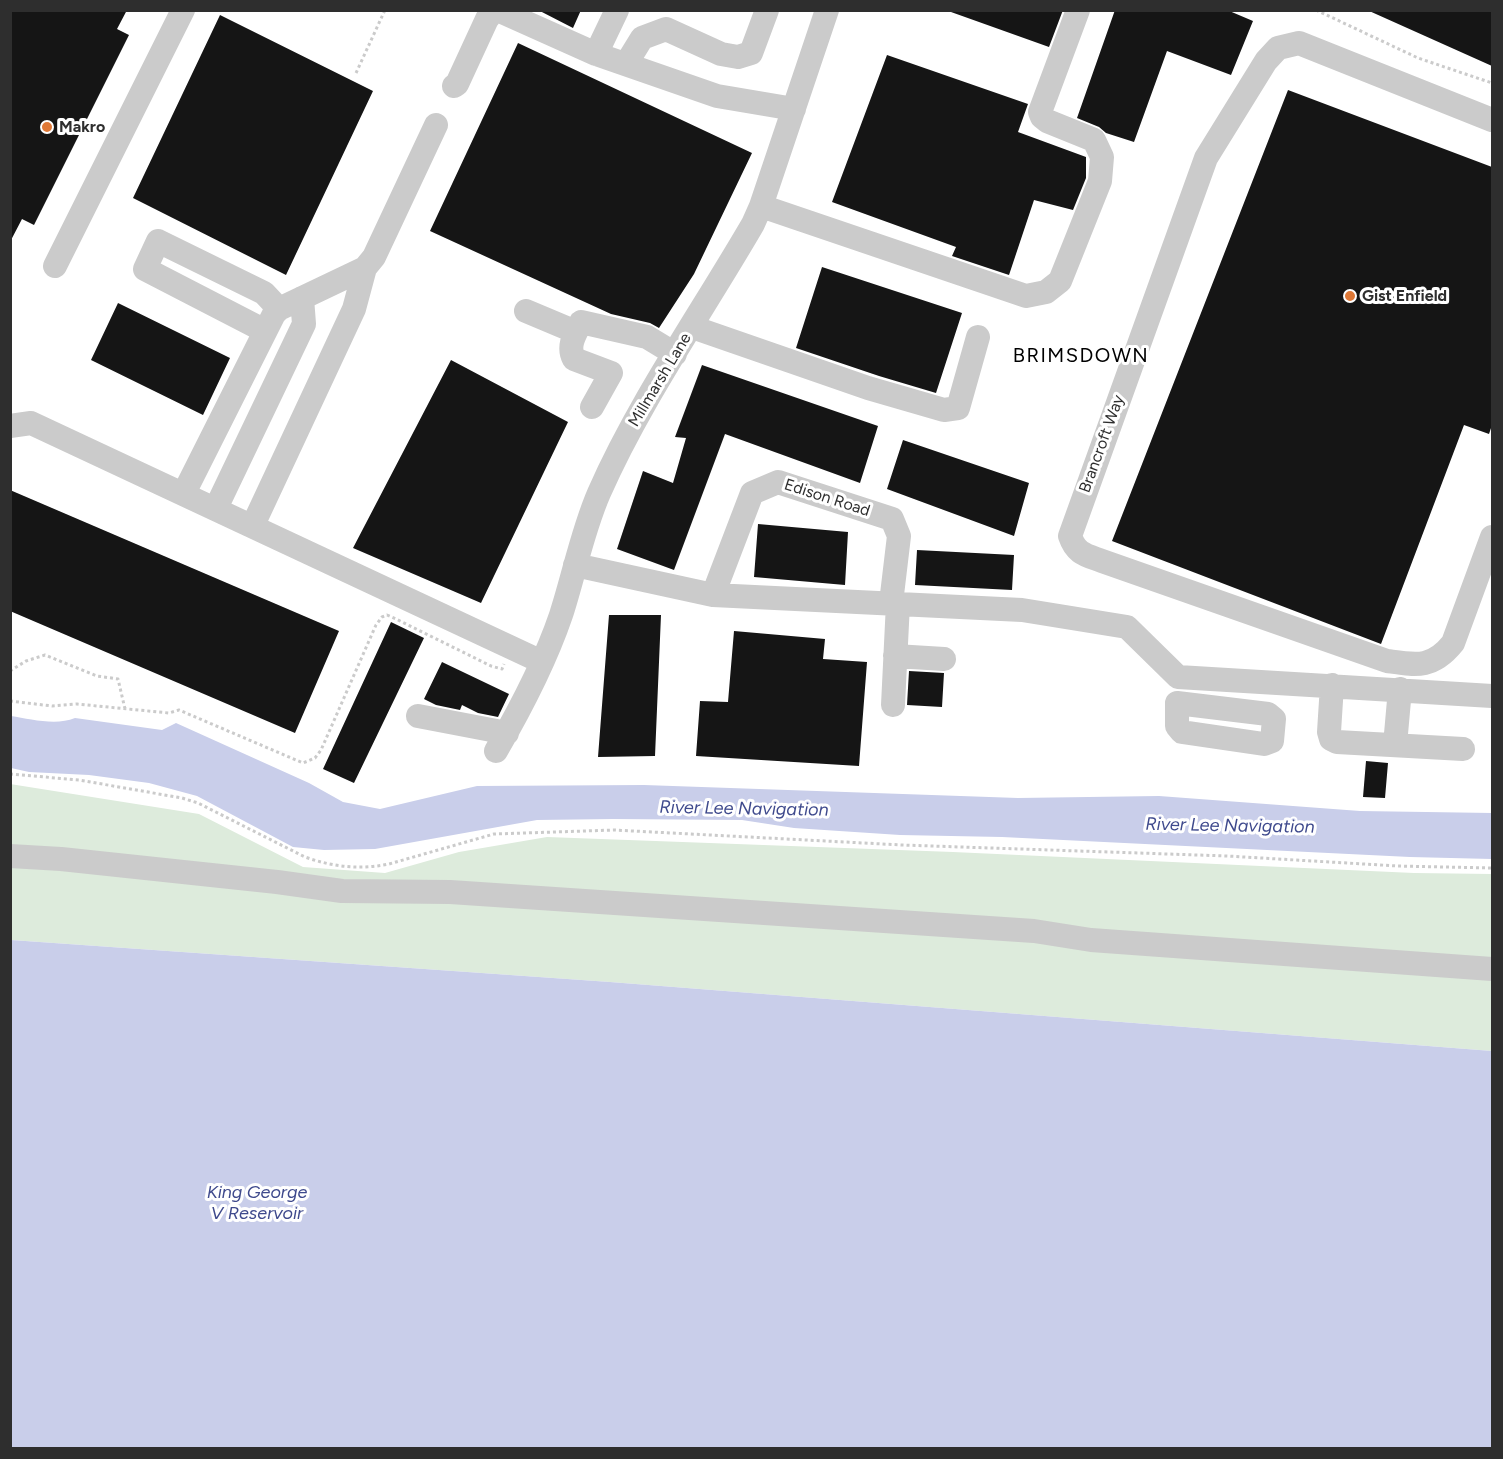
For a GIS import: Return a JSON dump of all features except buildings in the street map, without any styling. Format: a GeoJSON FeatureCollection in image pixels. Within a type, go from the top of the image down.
{"type":"FeatureCollection","features":[{"type":"Feature","properties":{"kind":"street"},"geometry":{"type":"LineString","coordinates":[[55,266],[183,10]]}},
{"type":"Feature","properties":{"kind":"street"},"geometry":{"type":"LineString","coordinates":[[596,54],[617,10]]}},
{"type":"Feature","properties":{"kind":"street"},"geometry":{"type":"LineString","coordinates":[[626,64],[642,38],[666,29],[721,54],[738,57],[751,52],[767,10]]}},
{"type":"Feature","properties":{"kind":"street","name":"Millmarsh Lane"},"geometry":{"type":"LineString","coordinates":[[418,716],[502,742],[542,662],[561,614],[599,492],[628,435],[753,224],[761,206],[827,10]]}},
{"type":"Feature","properties":{"kind":"street"},"geometry":{"type":"LineString","coordinates":[[761,206],[1026,296],[1046,292],[1060,281],[1100,181],[1102,157],[1095,140],[1047,121],[1040,112],[1077,10]]}},
{"type":"Feature","properties":{"kind":"street"},"geometry":{"type":"LineString","coordinates":[[454,86],[457,84],[487,19],[492,13],[500,11],[596,54],[717,96],[794,109]]}},
{"type":"Feature","properties":{"kind":"street","name":"Brancroft Way"},"geometry":{"type":"LineString","coordinates":[[1492,120],[1299,43],[1278,48],[1266,61],[1206,158],[1070,536],[1073,546],[1079,552],[1102,561],[1387,661],[1419,665],[1444,654],[1453,643],[1492,537]]}},
{"type":"Feature","properties":{"kind":"street"},"geometry":{"type":"LineString","coordinates":[[253,525],[354,309],[365,268],[374,257],[436,125]]}},
{"type":"Feature","properties":{"kind":"street"},"geometry":{"type":"LineString","coordinates":[[265,332],[145,269],[158,241],[264,293],[279,309]]}},
{"type":"Feature","properties":{"kind":"street"},"geometry":{"type":"LineString","coordinates":[[184,493],[274,314],[279,309],[365,268]]}},
{"type":"Feature","properties":{"kind":"street"},"geometry":{"type":"LineString","coordinates":[[216,508],[304,324],[302,298]]}},
{"type":"Feature","properties":{"kind":"street"},"geometry":{"type":"LineString","coordinates":[[526,311],[576,332]]}},
{"type":"Feature","properties":{"kind":"street"},"geometry":{"type":"LineString","coordinates":[[592,407],[611,373],[574,359],[571,353],[572,341],[581,322],[647,337],[675,354]]}},
{"type":"Feature","properties":{"kind":"street"},"geometry":{"type":"LineString","coordinates":[[692,327],[868,388],[944,410],[958,408],[978,338]]}},
{"type":"Feature","properties":{"kind":"street"},"geometry":{"type":"LineString","coordinates":[[10,426],[31,423],[542,662]]}},
{"type":"Feature","properties":{"kind":"street","name":"Edison Road"},"geometry":{"type":"LineString","coordinates":[[713,596],[752,494],[778,482],[892,519],[899,536],[893,705]]}},
{"type":"Feature","properties":{"kind":"street"},"geometry":{"type":"LineString","coordinates":[[575,565],[713,596],[1022,610],[1127,627],[1178,677],[1492,696]]}},
{"type":"Feature","properties":{"kind":"street"},"geometry":{"type":"LineString","coordinates":[[895,656],[944,659]]}},
{"type":"Feature","properties":{"kind":"street"},"geometry":{"type":"LineString","coordinates":[[1177,703],[1178,677]]}},
{"type":"Feature","properties":{"kind":"street"},"geometry":{"type":"LineString","coordinates":[[1332,685],[1329,732],[1331,739],[1337,742],[1463,749]]}},
{"type":"Feature","properties":{"kind":"street"},"geometry":{"type":"LineString","coordinates":[[1395,746],[1400,689]]}},
{"type":"Feature","properties":{"kind":"street"},"geometry":{"type":"LineString","coordinates":[[10,856],[61,859],[342,891],[450,892],[697,908],[1034,931],[1091,940],[1492,969]]}},
{"type":"Feature","properties":{"kind":"path"},"geometry":{"type":"LineString","coordinates":[[356,73],[385,10]]}},
{"type":"Feature","properties":{"kind":"path"},"geometry":{"type":"LineString","coordinates":[[1316,10],[1418,58],[1492,83]]}},
{"type":"Feature","properties":{"kind":"path"},"geometry":{"type":"LineString","coordinates":[[10,701],[52,706],[77,704],[169,713],[179,710],[303,763],[315,758],[376,625],[382,617],[387,615],[491,666],[502,669],[506,662]]}},
{"type":"Feature","properties":{"kind":"path"},"geometry":{"type":"LineString","coordinates":[[10,671],[26,661],[45,655],[97,676],[118,679],[125,709]]}},
{"type":"Feature","properties":{"kind":"path"},"geometry":{"type":"LineString","coordinates":[[10,774],[79,780],[182,798],[198,803],[305,857],[344,867],[374,867],[389,864],[494,834],[614,830],[902,845],[1227,855],[1398,866],[1492,868]]}},
{"type":"Feature","properties":{"kind":"green space"},"geometry":{"type":"Polygon","coordinates":[[[10,784],[199,814],[303,867],[385,873],[459,852],[547,837],[953,852],[1414,873],[1492,874],[1492,1051],[610,982],[11,940],[10,784]]]}},
{"type":"Feature","properties":{"kind":"water","name":"River Lee Navigation"},"geometry":{"type":"Polygon","coordinates":[[[11,716],[51,722],[75,718],[162,730],[176,723],[309,783],[343,802],[380,809],[477,786],[644,785],[1018,798],[1159,796],[1360,811],[1492,813],[1492,859],[1002,837],[900,835],[794,828],[742,820],[613,819],[537,820],[375,849],[324,850],[293,847],[197,796],[149,783],[89,775],[29,772],[11,768],[11,716]]]}},
{"type":"Feature","properties":{"kind":"water","name":"King George V Reservoir"},"geometry":{"type":"Polygon","coordinates":[[[11,940],[610,982],[1492,1051],[1492,1448],[11,1448],[11,940]]]}},
{"type":"Feature","properties":{"kind":"place","name":"Makro"},"geometry":{"type":"Point","coordinates":[47,127]}},
{"type":"Feature","properties":{"kind":"place","name":"Gist Enfield"},"geometry":{"type":"Point","coordinates":[1350,296]}},
{"type":"Feature","properties":{"kind":"district","name":"BRIMSDOWN"},"geometry":{"type":"Point","coordinates":[1081,356]}}]}
